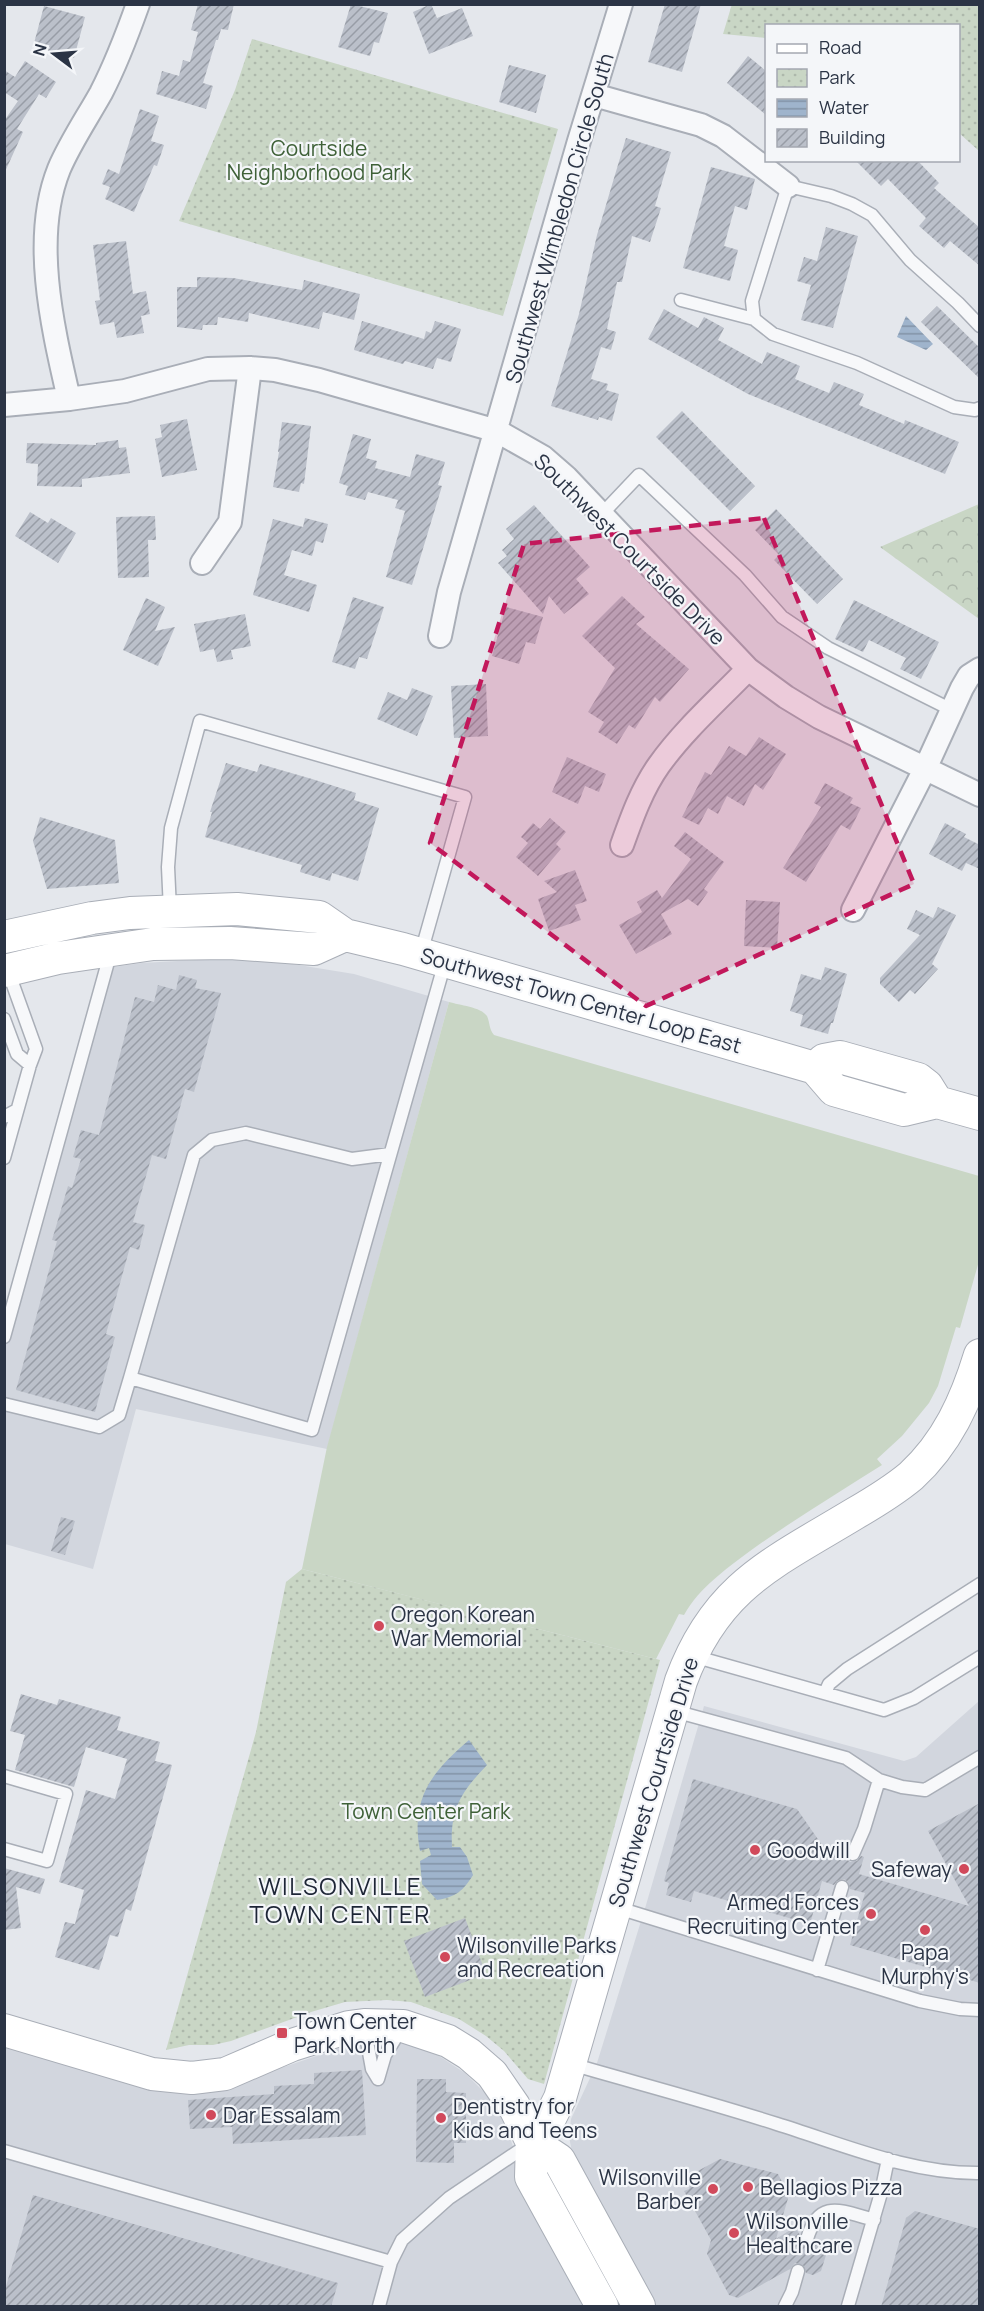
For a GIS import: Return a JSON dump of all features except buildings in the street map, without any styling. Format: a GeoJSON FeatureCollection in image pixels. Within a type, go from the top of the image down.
{"type":"FeatureCollection","features":[{"type":"Feature","properties":{"kind":"street"},"geometry":{"type":"LineString","coordinates":[[69,399],[55,336],[49,285],[48,217],[60,169],[122,51],[138,4]]}},
{"type":"Feature","properties":{"kind":"street","name":"Southwest Wimbledon Circle South"},"geometry":{"type":"LineString","coordinates":[[440,636],[449,592],[621,4]]}},
{"type":"Feature","properties":{"kind":"street"},"geometry":{"type":"LineString","coordinates":[[594,95],[701,125],[723,136],[788,186]]}},
{"type":"Feature","properties":{"kind":"street"},"geometry":{"type":"LineString","coordinates":[[202,563],[230,522],[250,368]]}},
{"type":"Feature","properties":{"kind":"street","name":"Southwest Courtside Drive"},"geometry":{"type":"LineString","coordinates":[[4,405],[125,391],[208,369],[250,368],[274,370],[319,380],[497,431],[543,457],[602,515],[748,669],[786,697],[819,717],[980,795]]}},
{"type":"Feature","properties":{"kind":"street"},"geometry":{"type":"LineString","coordinates":[[622,845],[635,808],[659,765],[748,669]]}},
{"type":"Feature","properties":{"kind":"street"},"geometry":{"type":"LineString","coordinates":[[853,910],[925,769],[969,676],[980,669]]}},
{"type":"Feature","properties":{"kind":"street","name":"Southwest Town Center Loop East"},"geometry":{"type":"LineString","coordinates":[[4,937],[92,918],[170,910],[237,909],[319,917],[345,935],[433,958],[815,1068],[829,1058],[836,1057],[918,1079],[927,1086],[937,1102],[980,1114]]}},
{"type":"Feature","properties":{"kind":"street"},"geometry":{"type":"LineString","coordinates":[[6,969],[111,949],[193,942],[266,944],[314,949],[345,935]]}},
{"type":"Feature","properties":{"kind":"street","name":"Southwest Courtside Drive"},"geometry":{"type":"LineString","coordinates":[[532,2142],[552,2116],[570,2064],[672,1710],[692,1655],[714,1617],[744,1585],[765,1568],[892,1491],[924,1463],[955,1421],[964,1402],[979,1356]]}},
{"type":"Feature","properties":{"kind":"street"},"geometry":{"type":"LineString","coordinates":[[4,2030],[152,2074],[192,2078],[225,2074],[325,2033],[364,2025],[403,2026],[448,2041],[481,2063],[503,2088],[532,2142],[559,2160],[639,2307]]}},
{"type":"Feature","properties":{"kind":"street"},"geometry":{"type":"LineString","coordinates":[[532,2142],[531,2177],[602,2307]]}},
{"type":"Feature","properties":{"kind":"lane"},"geometry":{"type":"LineString","coordinates":[[754,320],[752,301],[788,186],[831,196],[872,215],[910,260],[980,326]]}},
{"type":"Feature","properties":{"kind":"lane"},"geometry":{"type":"LineString","coordinates":[[681,300],[754,320],[773,334],[857,363],[954,407],[975,410],[980,408]]}},
{"type":"Feature","properties":{"kind":"lane"},"geometry":{"type":"LineString","coordinates":[[602,515],[639,475],[745,575],[782,617],[828,648],[952,710]]}},
{"type":"Feature","properties":{"kind":"lane"},"geometry":{"type":"LineString","coordinates":[[130,1378],[312,1430],[390,1154],[465,797],[200,721],[171,828],[168,867],[170,910]]}},
{"type":"Feature","properties":{"kind":"lane"},"geometry":{"type":"LineString","coordinates":[[4,1337],[111,949]]}},
{"type":"Feature","properties":{"kind":"lane"},"geometry":{"type":"LineString","coordinates":[[4,1158],[36,1049],[6,969]]}},
{"type":"Feature","properties":{"kind":"lane"},"geometry":{"type":"LineString","coordinates":[[4,1019],[18,1054],[30,1065]]}},
{"type":"Feature","properties":{"kind":"lane"},"geometry":{"type":"LineString","coordinates":[[4,1117],[18,1110]]}},
{"type":"Feature","properties":{"kind":"lane"},"geometry":{"type":"LineString","coordinates":[[4,1404],[99,1426],[119,1415],[194,1155],[212,1140],[246,1133],[352,1159],[390,1154]]}},
{"type":"Feature","properties":{"kind":"lane"},"geometry":{"type":"LineString","coordinates":[[825,1693],[829,1684],[847,1669],[980,1584]]}},
{"type":"Feature","properties":{"kind":"lane"},"geometry":{"type":"LineString","coordinates":[[692,1655],[884,1710],[914,1698],[980,1657]]}},
{"type":"Feature","properties":{"kind":"lane"},"geometry":{"type":"LineString","coordinates":[[672,1710],[846,1758],[879,1780],[902,1788],[925,1790],[980,1757]]}},
{"type":"Feature","properties":{"kind":"lane"},"geometry":{"type":"LineString","coordinates":[[4,1776],[66,1794],[47,1861],[4,1849]]}},
{"type":"Feature","properties":{"kind":"lane"},"geometry":{"type":"LineString","coordinates":[[853,1854],[864,1829],[879,1780]]}},
{"type":"Feature","properties":{"kind":"lane"},"geometry":{"type":"LineString","coordinates":[[817,1970],[842,1887]]}},
{"type":"Feature","properties":{"kind":"lane"},"geometry":{"type":"LineString","coordinates":[[614,1907],[920,2001],[960,2009],[980,2010]]}},
{"type":"Feature","properties":{"kind":"lane"},"geometry":{"type":"LineString","coordinates":[[364,2025],[372,2068],[378,2079],[385,2055],[403,2026]]}},
{"type":"Feature","properties":{"kind":"lane"},"geometry":{"type":"LineString","coordinates":[[570,2064],[748,2115],[888,2159],[951,2173],[980,2173]]}},
{"type":"Feature","properties":{"kind":"lane"},"geometry":{"type":"LineString","coordinates":[[379,2307],[391,2262],[402,2240],[449,2198],[532,2142]]}},
{"type":"Feature","properties":{"kind":"lane"},"geometry":{"type":"LineString","coordinates":[[4,2151],[391,2262]]}},
{"type":"Feature","properties":{"kind":"lane"},"geometry":{"type":"LineString","coordinates":[[848,2307],[874,2220],[888,2159]]}},
{"type":"Feature","properties":{"kind":"lane"},"geometry":{"type":"LineString","coordinates":[[807,2239],[813,2222],[824,2211],[840,2210],[874,2220]]}},
{"type":"Feature","properties":{"kind":"lane"},"geometry":{"type":"LineString","coordinates":[[784,2307],[792,2292],[798,2271]]}},
{"type":"Feature","properties":{"kind":"highlighted area"},"geometry":{"type":"Polygon","coordinates":[[[764,518],[914,884],[646,1006],[430,843],[524,544],[764,518]]]}},
{"type":"Feature","properties":{"kind":"shaded area"},"geometry":{"type":"Polygon","coordinates":[[[249,957],[354,974],[449,1002],[327,1449],[136,1409],[93,1569],[5,1544],[5,1311],[100,969],[142,963],[249,957]]]}},
{"type":"Feature","properties":{"kind":"shaded area"},"geometry":{"type":"Polygon","coordinates":[[[979,1701],[979,2306],[656,2306],[573,2156],[569,2137],[571,2119],[597,2063],[704,1706],[904,1761],[916,1757],[979,1701]]]}},
{"type":"Feature","properties":{"kind":"shaded area"},"geometry":{"type":"Polygon","coordinates":[[[4,2037],[245,2080],[361,2041],[403,2041],[436,2054],[465,2073],[493,2101],[507,2129],[525,2181],[596,2306],[5,2306],[4,2037]]]}},
{"type":"Feature","properties":{"kind":"green space"},"geometry":{"type":"Polygon","coordinates":[[[732,4],[979,5],[979,151],[960,134],[960,24],[765,24],[765,38],[723,34],[732,4]]]}},
{"type":"Feature","properties":{"kind":"green space","name":"Courtside Neighborhood Park"},"geometry":{"type":"Polygon","coordinates":[[[252,39],[558,129],[503,316],[179,221],[235,90],[252,39]]]}},
{"type":"Feature","properties":{"kind":"green space"},"geometry":{"type":"Polygon","coordinates":[[[979,504],[979,619],[880,547],[979,504]]]}},
{"type":"Feature","properties":{"kind":"green space"},"geometry":{"type":"Polygon","coordinates":[[[449,1002],[475,1008],[484,1013],[494,1035],[979,1176],[979,1261],[960,1328],[956,1327],[938,1386],[929,1403],[902,1436],[877,1459],[882,1465],[766,1540],[714,1580],[690,1605],[684,1615],[679,1614],[656,1659],[302,1569],[327,1447],[449,1002]]]}},
{"type":"Feature","properties":{"kind":"green space","name":"Town Center Park"},"geometry":{"type":"Polygon","coordinates":[[[302,1569],[660,1660],[544,2084],[528,2079],[504,2051],[459,2019],[411,2002],[387,2000],[345,2002],[231,2041],[166,2050],[256,1732],[286,1582],[302,1569]]]}},
{"type":"Feature","properties":{"kind":"water"},"geometry":{"type":"Polygon","coordinates":[[[906,316],[933,344],[926,350],[897,337],[906,316]]]}},
{"type":"Feature","properties":{"kind":"water"},"geometry":{"type":"Polygon","coordinates":[[[469,1740],[487,1765],[470,1784],[455,1811],[452,1847],[460,1847],[467,1857],[473,1875],[458,1892],[437,1900],[422,1884],[420,1861],[431,1855],[429,1848],[420,1851],[418,1816],[421,1801],[444,1763],[469,1740]]]}},
{"type":"Feature","properties":{"kind":"place","name":"Oregon Korean War Memorial"},"geometry":{"type":"Point","coordinates":[379,1626]}},
{"type":"Feature","properties":{"kind":"place","name":"Goodwill"},"geometry":{"type":"Point","coordinates":[755,1850]}},
{"type":"Feature","properties":{"kind":"place","name":"Safeway"},"geometry":{"type":"Point","coordinates":[964,1869]}},
{"type":"Feature","properties":{"kind":"place","name":"Armed Forces Recruiting Center"},"geometry":{"type":"Point","coordinates":[871,1914]}},
{"type":"Feature","properties":{"kind":"place","name":"Papa Murphy's"},"geometry":{"type":"Point","coordinates":[925,1930]}},
{"type":"Feature","properties":{"kind":"place","name":"Wilsonville Parks and Recreation"},"geometry":{"type":"Point","coordinates":[445,1957]}},
{"type":"Feature","properties":{"kind":"place","name":"Town Center Park North"},"geometry":{"type":"Point","coordinates":[282,2033]}},
{"type":"Feature","properties":{"kind":"place","name":"Dar Essalam"},"geometry":{"type":"Point","coordinates":[211,2115]}},
{"type":"Feature","properties":{"kind":"place","name":"Dentistry for Kids and Teens"},"geometry":{"type":"Point","coordinates":[441,2118]}},
{"type":"Feature","properties":{"kind":"place","name":"Bellagios Pizza"},"geometry":{"type":"Point","coordinates":[748,2187]}},
{"type":"Feature","properties":{"kind":"place","name":"Wilsonville Barber"},"geometry":{"type":"Point","coordinates":[713,2189]}},
{"type":"Feature","properties":{"kind":"place","name":"Wilsonville Healthcare"},"geometry":{"type":"Point","coordinates":[734,2233]}},
{"type":"Feature","properties":{"kind":"district","name":"WILSONVILLE TOWN CENTER"},"geometry":{"type":"Point","coordinates":[340,1899]}}]}
